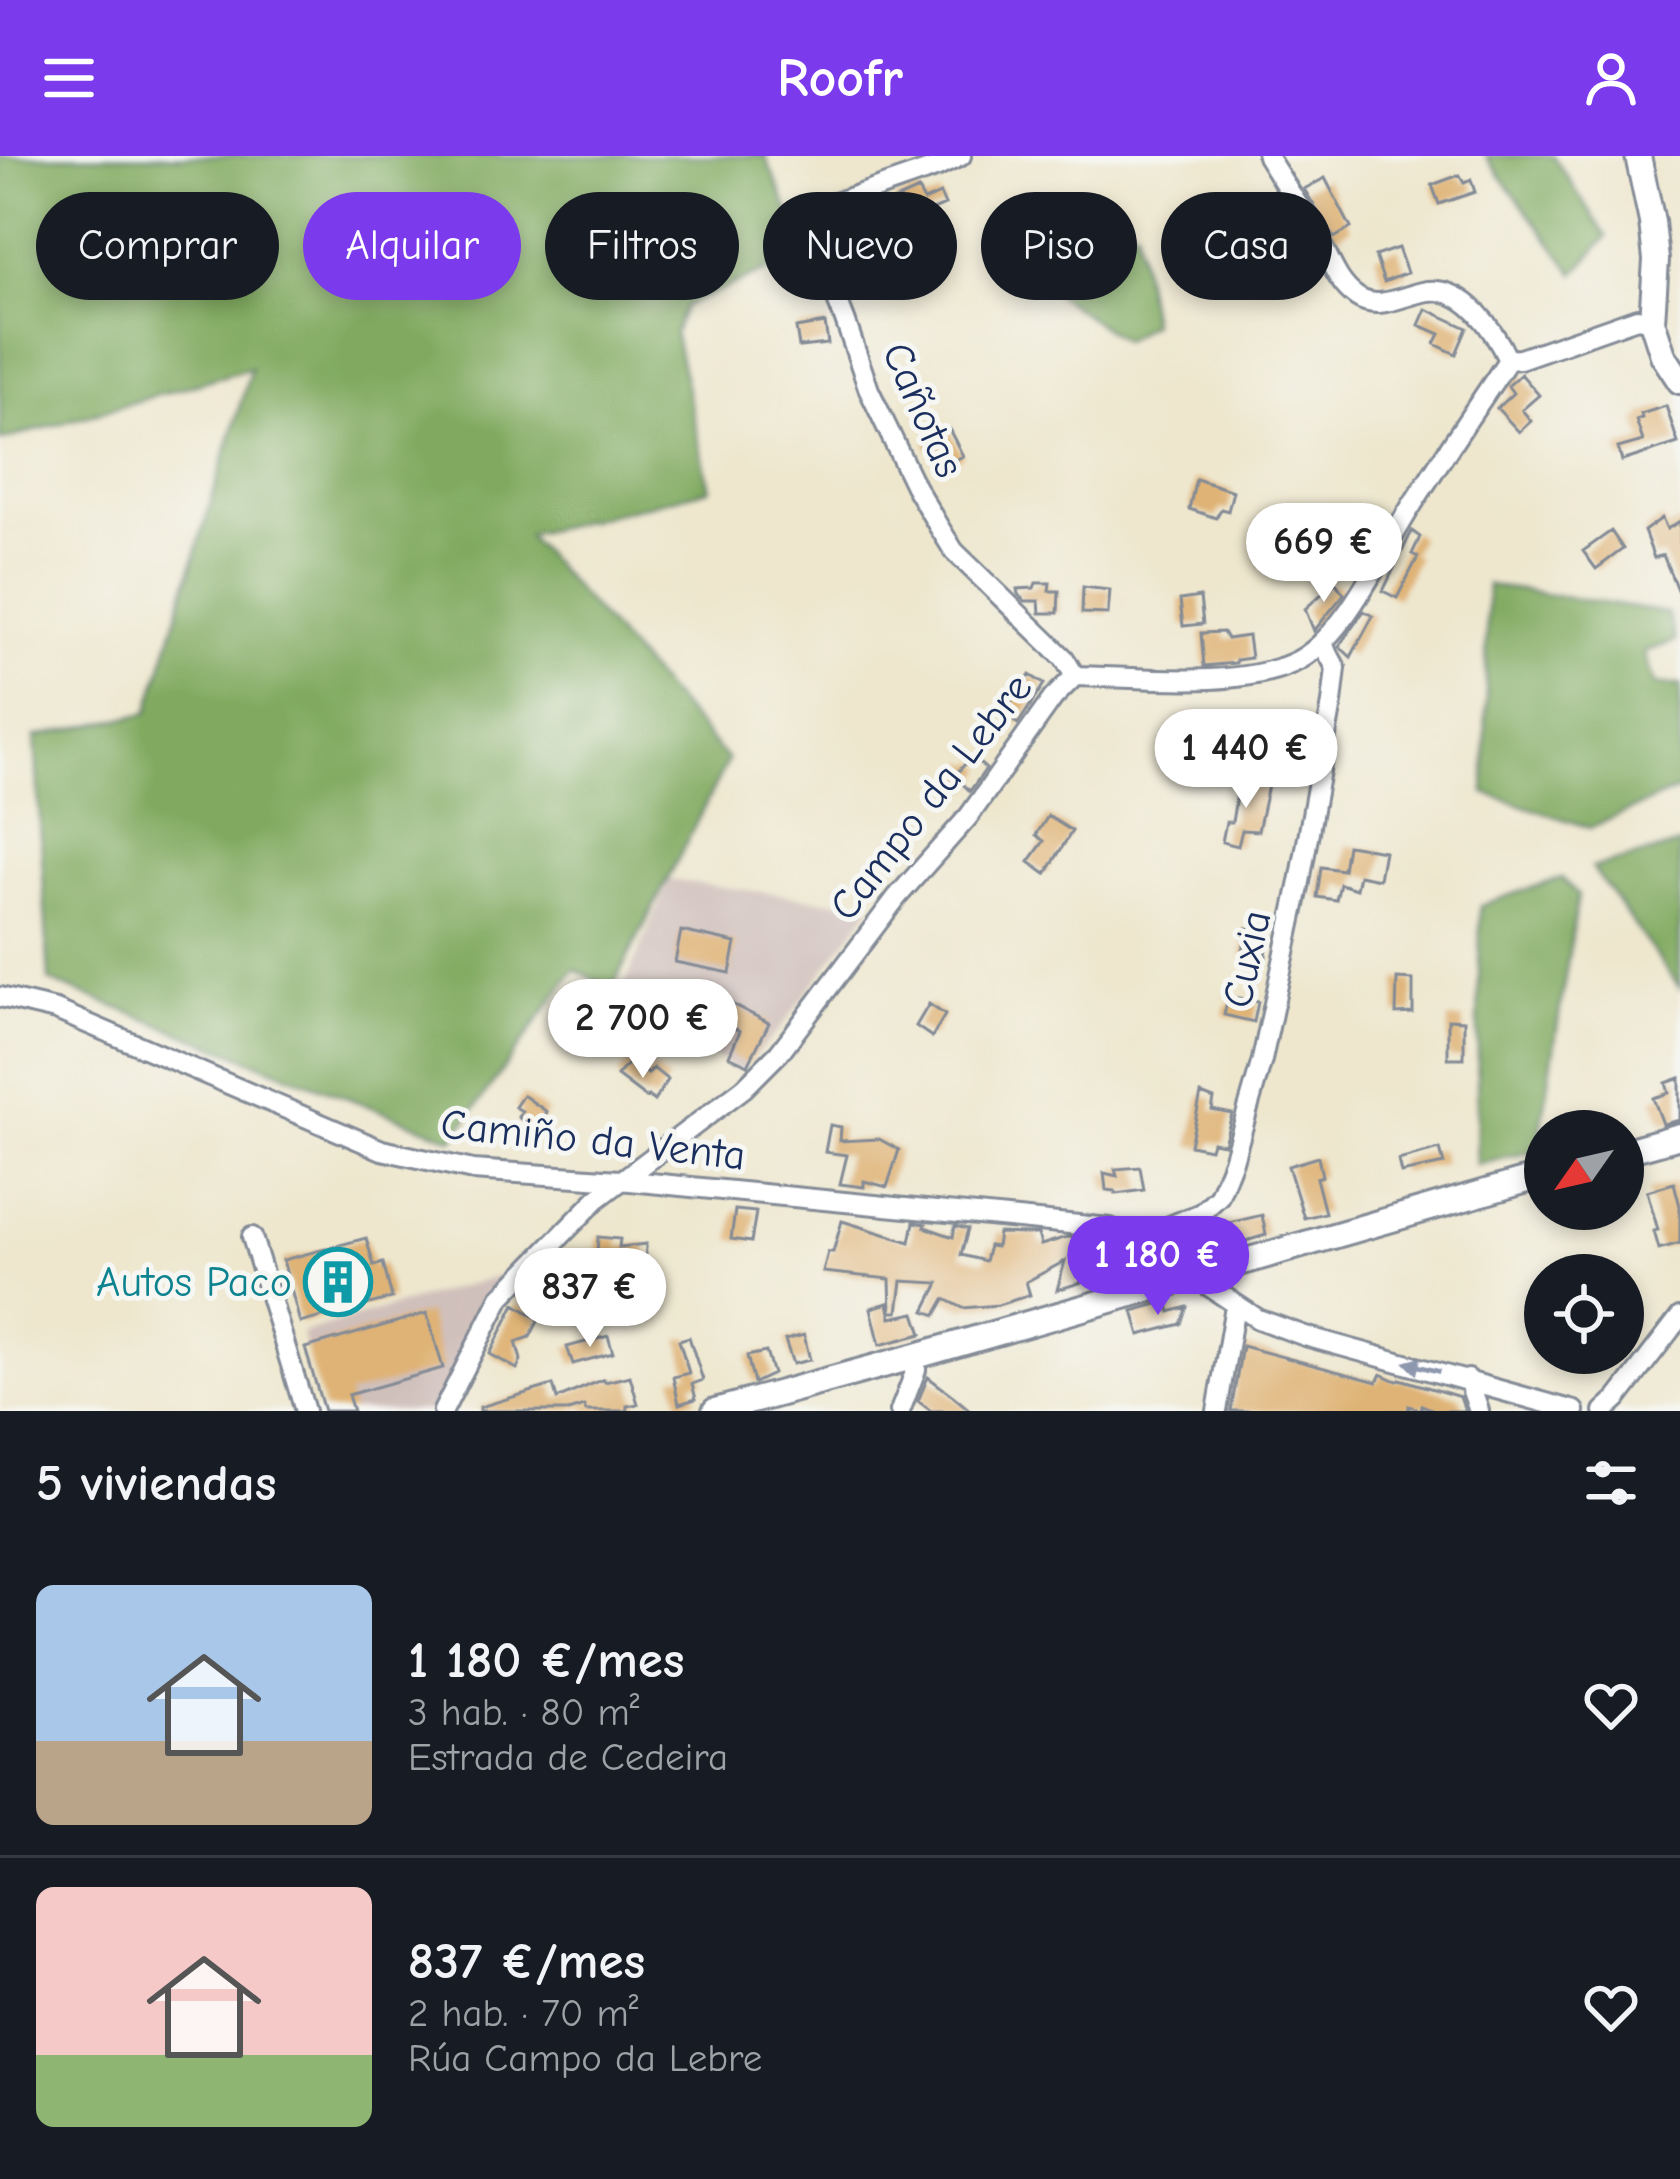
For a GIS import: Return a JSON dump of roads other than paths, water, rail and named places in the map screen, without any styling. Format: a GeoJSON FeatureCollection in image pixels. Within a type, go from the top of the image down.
{"type":"FeatureCollection","features":[{"type":"Feature","properties":{"kind":"main road"},"geometry":{"type":"LineString","coordinates":[[1638,156],[1656,260],[1652,321],[1663,356],[1680,381]]}},
{"type":"Feature","properties":{"kind":"main road"},"geometry":{"type":"LineString","coordinates":[[1644,1146],[1680,1136]]}},
{"type":"Feature","properties":{"kind":"main road"},"geometry":{"type":"LineString","coordinates":[[1644,1151],[1666,1152],[1680,1159]]}},
{"type":"Feature","properties":{"kind":"main road"},"geometry":{"type":"LineString","coordinates":[[715,1411],[749,1406],[1524,1181]]}},
{"type":"Feature","properties":{"kind":"street","name":"Cañotas"},"geometry":{"type":"LineString","coordinates":[[961,156],[817,209],[806,222],[869,390],[926,507],[953,551],[1064,658],[1075,676]]}},
{"type":"Feature","properties":{"kind":"street"},"geometry":{"type":"LineString","coordinates":[[1267,156],[1352,293],[1363,301],[1382,303],[1432,290],[1456,296],[1476,312],[1508,360]]}},
{"type":"Feature","properties":{"kind":"street"},"geometry":{"type":"LineString","coordinates":[[1508,360],[1637,318],[1652,321]]}},
{"type":"Feature","properties":{"kind":"street"},"geometry":{"type":"LineString","coordinates":[[1323,644],[1508,360]]}},
{"type":"Feature","properties":{"kind":"street","name":"Campo da Lebre"},"geometry":{"type":"LineString","coordinates":[[443,1411],[501,1297],[586,1209],[744,1088],[779,1053],[897,897],[969,816],[1053,698],[1075,676],[1239,676],[1294,663],[1323,644]]}},
{"type":"Feature","properties":{"kind":"street","name":"Cuxia"},"geometry":{"type":"LineString","coordinates":[[1138,1239],[1201,1213],[1219,1196],[1233,1161],[1262,1060],[1332,704],[1336,668],[1323,644]]}},
{"type":"Feature","properties":{"kind":"street","name":"Camiño da Venta"},"geometry":{"type":"LineString","coordinates":[[0,998],[56,1010],[382,1150],[472,1170],[1111,1228],[1138,1239],[1258,1319],[1575,1411]]}},
{"type":"Feature","properties":{"kind":"street"},"geometry":{"type":"LineString","coordinates":[[252,1237],[305,1411]]}},
{"type":"Feature","properties":{"kind":"street"},"geometry":{"type":"LineString","coordinates":[[1217,1411],[1235,1306]]}},
{"type":"Feature","properties":{"kind":"street"},"geometry":{"type":"LineString","coordinates":[[1644,1365],[1680,1317]]}},
{"type":"Feature","properties":{"kind":"street"},"geometry":{"type":"LineString","coordinates":[[900,1411],[916,1370],[916,1356]]}},
{"type":"Feature","properties":{"kind":"street"},"geometry":{"type":"LineString","coordinates":[[1604,1411],[1637,1374]]}},
{"type":"Feature","properties":{"kind":"street"},"geometry":{"type":"LineString","coordinates":[[1627,1411],[1625,1402],[1637,1374]]}},
{"type":"Feature","properties":{"kind":"street"},"geometry":{"type":"LineString","coordinates":[[1468,1379],[1479,1411]]}},
{"type":"Feature","properties":{"kind":"place","name":"Autos Paco"},"geometry":{"type":"Point","coordinates":[338,1282]}}]}
